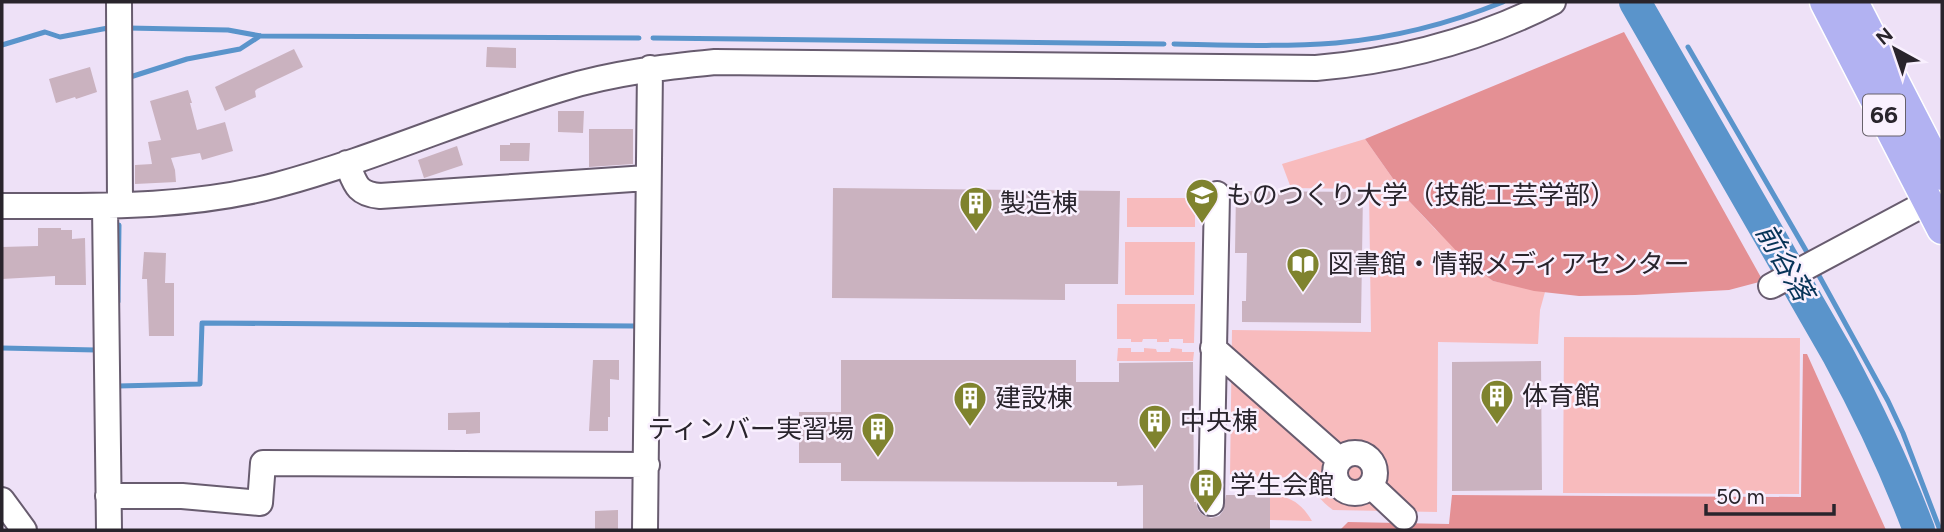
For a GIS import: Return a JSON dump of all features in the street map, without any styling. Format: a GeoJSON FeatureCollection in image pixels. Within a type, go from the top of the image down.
{"type":"FeatureCollection","features":[{"type":"Feature","properties":{"kind":"main road","name":"66"},"geometry":{"type":"LineString","coordinates":[[1825,2],[1942,229]]}},
{"type":"Feature","properties":{"kind":"main road","name":"66"},"geometry":{"type":"LineString","coordinates":[[1853,2],[1942,175]]}},
{"type":"Feature","properties":{"kind":"street"},"geometry":{"type":"LineString","coordinates":[[109,530],[113,206],[119,2]]}},
{"type":"Feature","properties":{"kind":"street"},"geometry":{"type":"LineString","coordinates":[[2,206],[113,206],[222,197],[276,185],[347,163],[565,87],[650,68],[715,62],[1316,68],[1354,65],[1443,46],[1500,27],[1553,2]]}},
{"type":"Feature","properties":{"kind":"street"},"geometry":{"type":"LineString","coordinates":[[645,530],[650,68]]}},
{"type":"Feature","properties":{"kind":"street"},"geometry":{"type":"LineString","coordinates":[[347,163],[360,191],[380,196],[647,178]]}},
{"type":"Feature","properties":{"kind":"street"},"geometry":{"type":"LineString","coordinates":[[1211,503],[1217,194]]}},
{"type":"Feature","properties":{"kind":"street"},"geometry":{"type":"LineString","coordinates":[[1775,284],[1928,202]]}},
{"type":"Feature","properties":{"kind":"street"},"geometry":{"type":"LineString","coordinates":[[1213,348],[1340,460],[1336,475],[1341,487],[1353,493],[1371,486],[1404,517]]}},
{"type":"Feature","properties":{"kind":"street"},"geometry":{"type":"LineString","coordinates":[[108,496],[182,496],[260,503],[263,463],[647,465]]}},
{"type":"Feature","properties":{"kind":"street"},"geometry":{"type":"LineString","coordinates":[[2,500],[24,530]]}},
{"type":"Feature","properties":{"kind":"shaded area"},"geometry":{"type":"Polygon","coordinates":[[[1624,32],[1763,281],[1729,290],[1579,296],[1534,291],[1493,281],[1464,259],[1408,200],[1365,139],[1624,32]]]}},
{"type":"Feature","properties":{"kind":"shaded area"},"geometry":{"type":"Polygon","coordinates":[[[1365,139],[1408,200],[1435,229],[1493,281],[1545,292],[1540,310],[1538,344],[1438,342],[1437,512],[1333,510],[1318,496],[1308,478],[1230,476],[1232,330],[1371,332],[1369,189],[1291,188],[1282,164],[1365,139]]]}},
{"type":"Feature","properties":{"kind":"shaded area"},"geometry":{"type":"Polygon","coordinates":[[[1127,198],[1195,198],[1195,227],[1127,227],[1127,198]]]}},
{"type":"Feature","properties":{"kind":"shaded area"},"geometry":{"type":"Polygon","coordinates":[[[1125,242],[1195,242],[1194,295],[1125,295],[1125,242]]]}},
{"type":"Feature","properties":{"kind":"shaded area"},"geometry":{"type":"Polygon","coordinates":[[[1117,304],[1195,304],[1194,343],[1183,343],[1183,339],[1157,342],[1157,339],[1143,339],[1142,342],[1131,342],[1131,339],[1117,339],[1117,304]]]}},
{"type":"Feature","properties":{"kind":"shaded area"},"geometry":{"type":"Polygon","coordinates":[[[1564,337],[1800,338],[1799,494],[1563,493],[1564,337]]]}},
{"type":"Feature","properties":{"kind":"shaded area"},"geometry":{"type":"Polygon","coordinates":[[[1118,348],[1131,348],[1131,352],[1144,352],[1144,348],[1156,349],[1157,352],[1170,352],[1171,348],[1182,349],[1182,352],[1194,352],[1193,361],[1117,361],[1118,348]]]}},
{"type":"Feature","properties":{"kind":"shaded area"},"geometry":{"type":"Polygon","coordinates":[[[1803,354],[1807,354],[1886,530],[1340,530],[1348,522],[1449,524],[1452,495],[1801,497],[1803,354]]]}},
{"type":"Feature","properties":{"kind":"shaded area"},"geometry":{"type":"Polygon","coordinates":[[[1276,496],[1297,503],[1312,521],[1270,520],[1270,497],[1276,496]]]}},
{"type":"Feature","properties":{"kind":"building"},"geometry":{"type":"Polygon","coordinates":[[[487,47],[516,48],[516,68],[486,67],[487,47]]]}},
{"type":"Feature","properties":{"kind":"building"},"geometry":{"type":"Polygon","coordinates":[[[294,49],[303,67],[257,89],[256,97],[225,111],[215,87],[294,49]]]}},
{"type":"Feature","properties":{"kind":"building"},"geometry":{"type":"Polygon","coordinates":[[[90,67],[97,92],[56,103],[49,79],[90,67]]]}},
{"type":"Feature","properties":{"kind":"building"},"geometry":{"type":"Polygon","coordinates":[[[188,90],[197,130],[225,122],[233,151],[202,160],[200,153],[171,158],[176,182],[135,184],[135,165],[152,164],[148,142],[161,140],[150,101],[188,90]]]}},
{"type":"Feature","properties":{"kind":"building"},"geometry":{"type":"Polygon","coordinates":[[[558,111],[584,111],[583,133],[558,132],[558,111]]]}},
{"type":"Feature","properties":{"kind":"building"},"geometry":{"type":"Polygon","coordinates":[[[589,129],[633,129],[633,164],[589,167],[589,129]]]}},
{"type":"Feature","properties":{"kind":"building"},"geometry":{"type":"Polygon","coordinates":[[[530,143],[529,161],[500,161],[500,145],[530,143]]]}},
{"type":"Feature","properties":{"kind":"building"},"geometry":{"type":"Polygon","coordinates":[[[457,146],[463,165],[424,178],[418,160],[457,146]]]}},
{"type":"Feature","properties":{"kind":"building","name":"製造棟"},"geometry":{"type":"Polygon","coordinates":[[[833,188],[1120,191],[1118,284],[1065,284],[1065,300],[832,298],[833,188]]]}},
{"type":"Feature","properties":{"kind":"building"},"geometry":{"type":"Polygon","coordinates":[[[1236,191],[1363,192],[1361,323],[1242,322],[1242,301],[1246,301],[1247,253],[1235,253],[1236,191]]]}},
{"type":"Feature","properties":{"kind":"building"},"geometry":{"type":"Polygon","coordinates":[[[38,228],[72,230],[72,239],[85,238],[86,285],[55,285],[55,276],[2,279],[2,247],[38,246],[38,228]]]}},
{"type":"Feature","properties":{"kind":"building"},"geometry":{"type":"Polygon","coordinates":[[[144,252],[166,253],[165,283],[174,283],[174,336],[149,336],[147,279],[142,279],[144,252]]]}},
{"type":"Feature","properties":{"kind":"building"},"geometry":{"type":"Polygon","coordinates":[[[593,360],[619,360],[619,380],[610,379],[608,431],[589,431],[593,360]]]}},
{"type":"Feature","properties":{"kind":"building","name":"建設棟"},"geometry":{"type":"Polygon","coordinates":[[[841,360],[1076,360],[1076,382],[1119,382],[1119,363],[1193,362],[1194,502],[1203,515],[1211,518],[1219,516],[1223,511],[1226,495],[1270,495],[1270,530],[1143,530],[1143,485],[1117,486],[1117,482],[841,481],[841,463],[799,463],[799,412],[841,412],[841,360]]]}},
{"type":"Feature","properties":{"kind":"building","name":"体育館"},"geometry":{"type":"Polygon","coordinates":[[[1541,361],[1542,490],[1452,491],[1452,362],[1541,361]]]}},
{"type":"Feature","properties":{"kind":"building"},"geometry":{"type":"Polygon","coordinates":[[[480,412],[480,433],[466,434],[466,430],[448,430],[448,413],[480,412]]]}},
{"type":"Feature","properties":{"kind":"building"},"geometry":{"type":"Polygon","coordinates":[[[618,510],[618,530],[595,530],[595,511],[618,510]]]}},
{"type":"Feature","properties":{"kind":"waterway"},"geometry":{"type":"LineString","coordinates":[[1174,44],[1296,45],[1357,41],[1463,17],[1503,2]]}},
{"type":"Feature","properties":{"kind":"waterway","name":"前谷落"},"geometry":{"type":"LineString","coordinates":[[1635,2],[1838,355],[1882,441],[1919,530]]}},
{"type":"Feature","properties":{"kind":"waterway"},"geometry":{"type":"LineString","coordinates":[[2,45],[45,32],[60,37],[108,28],[108,31]]}},
{"type":"Feature","properties":{"kind":"waterway"},"geometry":{"type":"LineString","coordinates":[[128,28],[228,30],[261,36],[639,38]]}},
{"type":"Feature","properties":{"kind":"waterway"},"geometry":{"type":"LineString","coordinates":[[127,78],[187,59],[240,49],[260,36]]}},
{"type":"Feature","properties":{"kind":"waterway"},"geometry":{"type":"LineString","coordinates":[[653,38],[1164,44]]}},
{"type":"Feature","properties":{"kind":"waterway"},"geometry":{"type":"LineString","coordinates":[[1688,47],[1808,254]]}},
{"type":"Feature","properties":{"kind":"waterway"},"geometry":{"type":"LineString","coordinates":[[118,302],[119,225]]}},
{"type":"Feature","properties":{"kind":"waterway"},"geometry":{"type":"LineString","coordinates":[[1817,272],[1888,401],[1940,530]]}},
{"type":"Feature","properties":{"kind":"waterway"},"geometry":{"type":"LineString","coordinates":[[118,386],[200,384],[202,323],[634,326]]}},
{"type":"Feature","properties":{"kind":"waterway"},"geometry":{"type":"LineString","coordinates":[[2,348],[96,350]]}},
{"type":"Feature","properties":{"kind":"place","name":"ものつくり大学（技能工芸学部）"},"geometry":{"type":"Point","coordinates":[1202,225]}},
{"type":"Feature","properties":{"kind":"place","name":"製造棟"},"geometry":{"type":"Point","coordinates":[976,233]}},
{"type":"Feature","properties":{"kind":"place","name":"図書館・情報メディアセンター"},"geometry":{"type":"Point","coordinates":[1303,294]}},
{"type":"Feature","properties":{"kind":"place","name":"体育館"},"geometry":{"type":"Point","coordinates":[1497,426]}},
{"type":"Feature","properties":{"kind":"place","name":"建設棟"},"geometry":{"type":"Point","coordinates":[970,428]}},
{"type":"Feature","properties":{"kind":"place","name":"中央棟"},"geometry":{"type":"Point","coordinates":[1155,451]}},
{"type":"Feature","properties":{"kind":"place","name":"ティンバー実習場"},"geometry":{"type":"Point","coordinates":[878,459]}},
{"type":"Feature","properties":{"kind":"place","name":"学生会館"},"geometry":{"type":"Point","coordinates":[1206,515]}}]}
